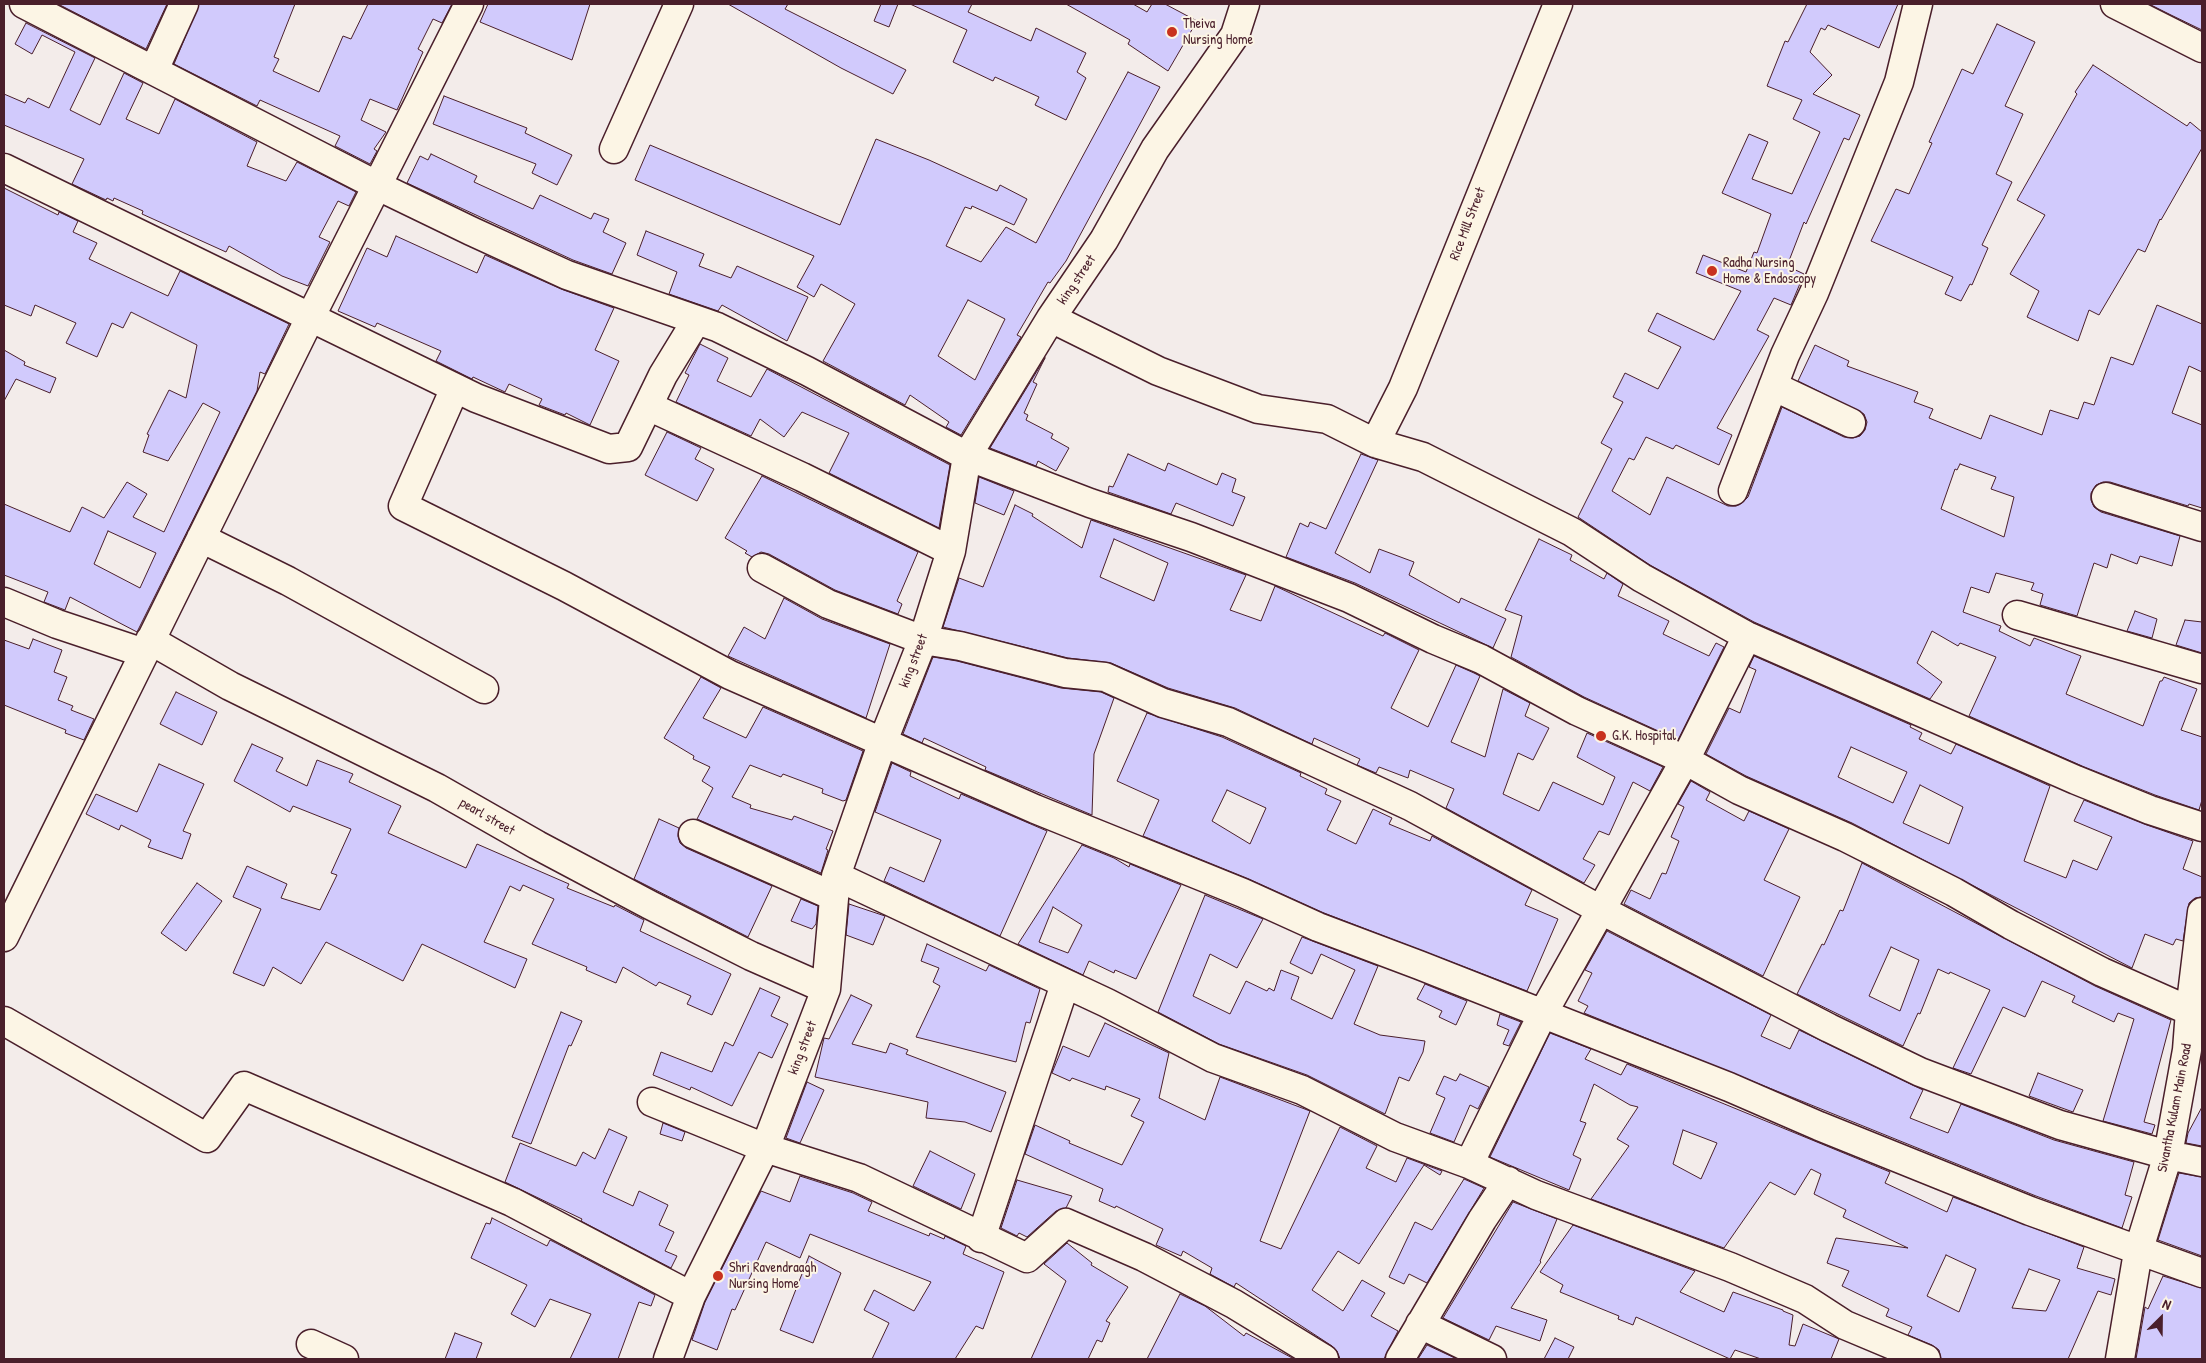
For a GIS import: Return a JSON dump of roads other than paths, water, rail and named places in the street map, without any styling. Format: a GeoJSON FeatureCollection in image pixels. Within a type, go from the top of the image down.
{"type":"FeatureCollection","features":[{"type":"Feature","properties":{"kind":"street"},"geometry":{"type":"LineString","coordinates":[[24,4],[378,186],[566,275],[717,328],[807,371],[967,456],[1349,598],[1433,639],[1481,659],[1577,711],[1685,760],[1739,790],[1845,836],[2102,972],[2190,1011]]}},
{"type":"Feature","properties":{"kind":"street"},"geometry":{"type":"LineString","coordinates":[[154,70],[184,4]]}},
{"type":"Feature","properties":{"kind":"street"},"geometry":{"type":"LineString","coordinates":[[4,937],[311,316],[469,4]]}},
{"type":"Feature","properties":{"kind":"street"},"geometry":{"type":"LineString","coordinates":[[614,149],[679,4]]}},
{"type":"Feature","properties":{"kind":"street","name":"king street"},"geometry":{"type":"LineString","coordinates":[[668,1359],[691,1296],[765,1148],[826,989],[834,886],[883,741],[923,640],[951,551],[967,456],[1052,318],[1104,240],[1155,148],[1234,36],[1245,4]]}},
{"type":"Feature","properties":{"kind":"street","name":"Rice Mill Street"},"geometry":{"type":"LineString","coordinates":[[1375,443],[1404,388],[1558,4]]}},
{"type":"Feature","properties":{"kind":"street"},"geometry":{"type":"LineString","coordinates":[[1732,490],[1899,82],[1918,4]]}},
{"type":"Feature","properties":{"kind":"street"},"geometry":{"type":"LineString","coordinates":[[2115,4],[2202,48]]}},
{"type":"Feature","properties":{"kind":"street"},"geometry":{"type":"LineString","coordinates":[[4,168],[476,398],[609,449],[628,447],[663,375],[696,321]]}},
{"type":"Feature","properties":{"kind":"street"},"geometry":{"type":"LineString","coordinates":[[1052,318],[1158,371],[1258,409],[1327,419],[1375,443],[1423,457],[1572,532],[1642,578],[1747,636],[2076,780],[2150,810],[2202,827]]}},
{"type":"Feature","properties":{"kind":"street"},"geometry":{"type":"LineString","coordinates":[[1774,386],[1851,423]]}},
{"type":"Feature","properties":{"kind":"street"},"geometry":{"type":"LineString","coordinates":[[455,388],[403,506],[564,586],[730,675],[1035,809],[1243,893],[1318,927],[1419,964],[1542,1015],[1729,1087],[1819,1126],[2030,1212],[2202,1274]]}},
{"type":"Feature","properties":{"kind":"street"},"geometry":{"type":"LineString","coordinates":[[648,406],[802,476],[951,551]]}},
{"type":"Feature","properties":{"kind":"street"},"geometry":{"type":"LineString","coordinates":[[2106,498],[2202,527]]}},
{"type":"Feature","properties":{"kind":"street"},"geometry":{"type":"LineString","coordinates":[[201,538],[288,581],[484,689]]}},
{"type":"Feature","properties":{"kind":"street"},"geometry":{"type":"LineString","coordinates":[[762,568],[828,604],[923,640],[960,646],[1066,673],[1104,677],[1163,703],[1228,722],[1410,806],[1601,910],[1829,1028],[1920,1072],[2060,1125],[2168,1155],[2202,1162]]}},
{"type":"Feature","properties":{"kind":"street","name":"pearl street"},"geometry":{"type":"LineString","coordinates":[[4,602],[57,624],[147,647],[230,686],[437,788],[537,845],[650,905],[826,989]]}},
{"type":"Feature","properties":{"kind":"street"},"geometry":{"type":"LineString","coordinates":[[2018,615],[2202,669]]}},
{"type":"Feature","properties":{"kind":"street"},"geometry":{"type":"LineString","coordinates":[[1469,1164],[1542,1015],[1685,760],[1747,636]]}},
{"type":"Feature","properties":{"kind":"street"},"geometry":{"type":"LineString","coordinates":[[693,834],[834,886],[1065,984],[1108,1003],[1212,1058],[1302,1090],[1395,1137],[1469,1164],[1536,1195],[1600,1220],[1730,1267],[1805,1299],[1845,1325],[1926,1359]]}},
{"type":"Feature","properties":{"kind":"street","name":"Sivantha Kulam Main Road"},"geometry":{"type":"LineString","coordinates":[[2120,1359],[2138,1252],[2168,1155],[2195,1051],[2190,1011],[2202,912]]}},
{"type":"Feature","properties":{"kind":"street"},"geometry":{"type":"LineString","coordinates":[[981,1238],[1065,984]]}},
{"type":"Feature","properties":{"kind":"street"},"geometry":{"type":"LineString","coordinates":[[4,1020],[207,1138],[244,1086],[512,1202],[691,1296]]}},
{"type":"Feature","properties":{"kind":"street"},"geometry":{"type":"LineString","coordinates":[[652,1102],[765,1148],[859,1178],[981,1238],[1027,1258],[1066,1223],[1144,1257],[1234,1304],[1314,1357]]}},
{"type":"Feature","properties":{"kind":"street"},"geometry":{"type":"LineString","coordinates":[[1400,1359],[1482,1220],[1508,1181]]}},
{"type":"Feature","properties":{"kind":"street"},"geometry":{"type":"LineString","coordinates":[[1420,1324],[1492,1359]]}},
{"type":"Feature","properties":{"kind":"street"},"geometry":{"type":"LineString","coordinates":[[311,1344],[344,1359]]}},
{"type":"Feature","properties":{"kind":"place","name":"Theiva Nursing Home"},"geometry":{"type":"Point","coordinates":[1172,32]}},
{"type":"Feature","properties":{"kind":"place","name":"Radha Nursing Home & Endoscopy"},"geometry":{"type":"Point","coordinates":[1712,271]}},
{"type":"Feature","properties":{"kind":"place","name":"G.K. Hospital"},"geometry":{"type":"Point","coordinates":[1601,736]}},
{"type":"Feature","properties":{"kind":"place","name":"Shri Ravendraagh Nursing Home"},"geometry":{"type":"Point","coordinates":[718,1276]}}]}
